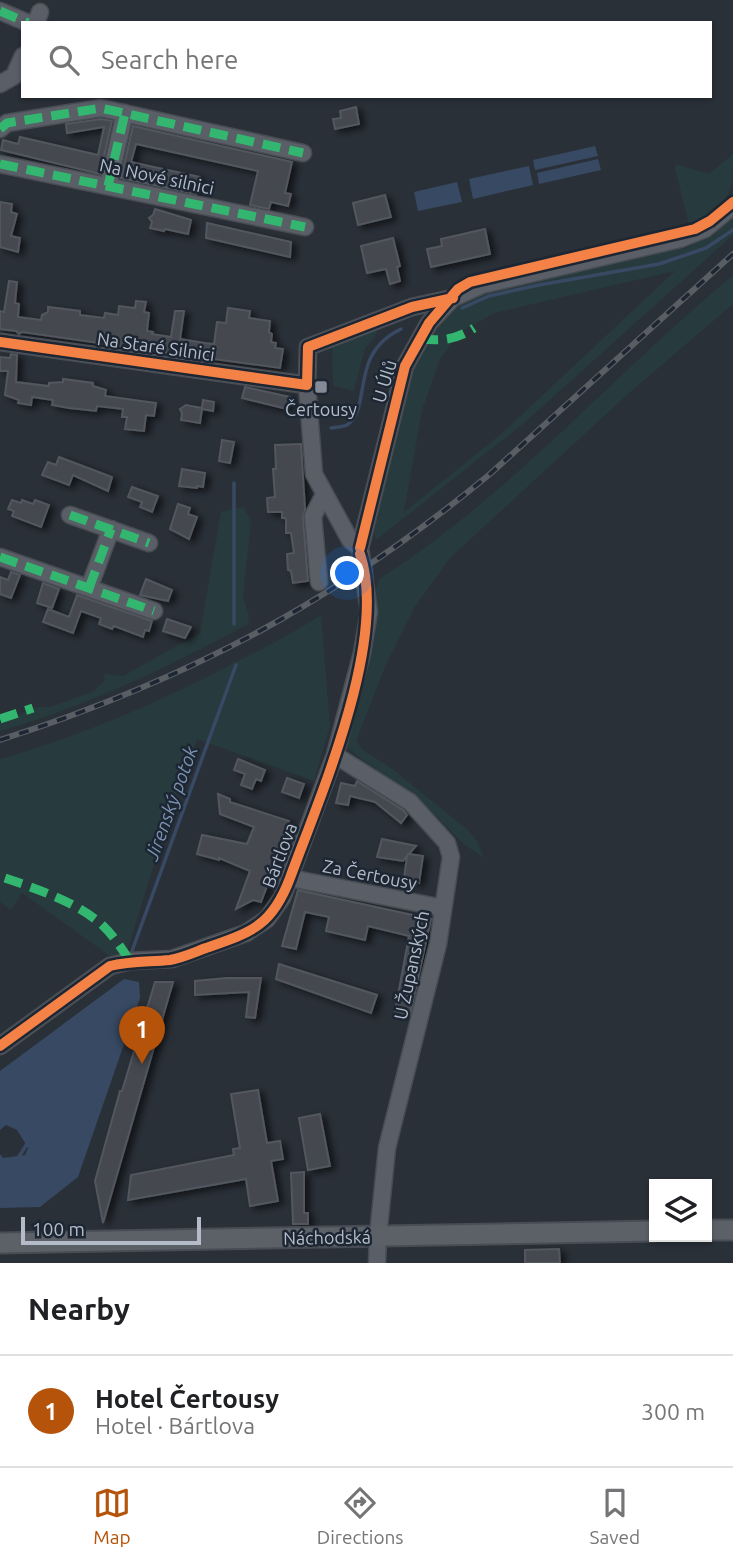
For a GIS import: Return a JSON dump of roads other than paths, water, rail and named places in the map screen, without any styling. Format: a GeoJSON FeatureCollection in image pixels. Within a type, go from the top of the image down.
{"type":"FeatureCollection","features":[{"type":"Feature","properties":{"kind":"main road"},"geometry":{"type":"LineString","coordinates":[[712,1230],[733,1230]]}},
{"type":"Feature","properties":{"kind":"main road","name":"Náchodská"},"geometry":{"type":"LineString","coordinates":[[0,1244],[649,1231]]}},
{"type":"Feature","properties":{"kind":"street"},"geometry":{"type":"LineString","coordinates":[[0,11],[34,19]]}},
{"type":"Feature","properties":{"kind":"street"},"geometry":{"type":"LineString","coordinates":[[0,84],[14,76],[21,60]]}},
{"type":"Feature","properties":{"kind":"street"},"geometry":{"type":"LineString","coordinates":[[0,129],[7,123],[101,108],[303,153]]}},
{"type":"Feature","properties":{"kind":"street"},"geometry":{"type":"LineString","coordinates":[[108,186],[125,113]]}},
{"type":"Feature","properties":{"kind":"street","name":"Na Nové silnici"},"geometry":{"type":"LineString","coordinates":[[0,164],[305,226]]}},
{"type":"Feature","properties":{"kind":"street"},"geometry":{"type":"LineString","coordinates":[[360,551],[350,540],[314,474],[307,385],[308,347],[412,307],[453,298],[482,285],[680,239],[705,229],[733,206]]}},
{"type":"Feature","properties":{"kind":"street","name":"U Úlů"},"geometry":{"type":"LineString","coordinates":[[360,551],[405,366],[429,323],[453,298]]}},
{"type":"Feature","properties":{"kind":"street","name":"Na Staré Silnici"},"geometry":{"type":"LineString","coordinates":[[0,342],[307,385]]}},
{"type":"Feature","properties":{"kind":"street"},"geometry":{"type":"LineString","coordinates":[[320,582],[313,516],[324,495]]}},
{"type":"Feature","properties":{"kind":"street"},"geometry":{"type":"LineString","coordinates":[[70,515],[149,543]]}},
{"type":"Feature","properties":{"kind":"street"},"geometry":{"type":"LineString","coordinates":[[89,589],[111,529]]}},
{"type":"Feature","properties":{"kind":"street","name":"Bártlova"},"geometry":{"type":"LineString","coordinates":[[0,1046],[110,966],[130,961],[173,959],[246,933],[267,919],[282,898],[290,878],[335,755],[349,707],[369,612],[360,551]]}},
{"type":"Feature","properties":{"kind":"street"},"geometry":{"type":"LineString","coordinates":[[0,556],[154,611]]}},
{"type":"Feature","properties":{"kind":"street","name":"U Županských"},"geometry":{"type":"LineString","coordinates":[[335,755],[410,802],[447,843],[451,857],[438,944],[387,1148],[377,1263]]}},
{"type":"Feature","properties":{"kind":"street","name":"Za Čertousy"},"geometry":{"type":"LineString","coordinates":[[290,878],[443,908]]}},
{"type":"Feature","properties":{"kind":"water"},"geometry":{"type":"Polygon","coordinates":[[[595,146],[598,156],[535,170],[533,160],[595,146]]]}},
{"type":"Feature","properties":{"kind":"water"},"geometry":{"type":"Polygon","coordinates":[[[598,159],[601,170],[539,184],[537,173],[598,159]]]}},
{"type":"Feature","properties":{"kind":"water"},"geometry":{"type":"Polygon","coordinates":[[[529,166],[533,185],[473,199],[469,179],[529,166]]]}},
{"type":"Feature","properties":{"kind":"water"},"geometry":{"type":"Polygon","coordinates":[[[457,182],[462,202],[418,211],[414,192],[457,182]]]}},
{"type":"Feature","properties":{"kind":"water"},"geometry":{"type":"Polygon","coordinates":[[[124,979],[139,982],[140,998],[78,1177],[40,1207],[0,1208],[0,1154],[3,1158],[25,1155],[28,1148],[17,1130],[6,1125],[0,1130],[0,1071],[124,979]]]}},
{"type":"Feature","properties":{"kind":"waterway","name":"Jirenský potok"},"geometry":{"type":"LineString","coordinates":[[462,308],[489,296],[659,264],[706,248],[733,230]]}},
{"type":"Feature","properties":{"kind":"waterway","name":"Jirenský potok"},"geometry":{"type":"LineString","coordinates":[[331,428],[347,425],[355,417],[367,366],[374,352],[401,329]]}},
{"type":"Feature","properties":{"kind":"waterway","name":"Jirenský potok"},"geometry":{"type":"LineString","coordinates":[[234,483],[234,624]]}},
{"type":"Feature","properties":{"kind":"waterway","name":"Jirenský potok"},"geometry":{"type":"LineString","coordinates":[[132,951],[236,665]]}},
{"type":"Feature","properties":{"kind":"waterway","name":"Jirenský potok"},"geometry":{"type":"LineString","coordinates":[[18,1158],[29,1141]]}},
{"type":"Feature","properties":{"kind":"railway"},"geometry":{"type":"LineString","coordinates":[[0,740],[135,691],[198,663],[258,632],[375,561],[490,474],[733,254]]}},
{"type":"Feature","properties":{"kind":"place","name":"Čertousy"},"geometry":{"type":"Point","coordinates":[321,387]}},
{"type":"Feature","properties":{"kind":"place","name":"Hotel Čertousy"},"geometry":{"type":"Point","coordinates":[142,1064]}}]}
